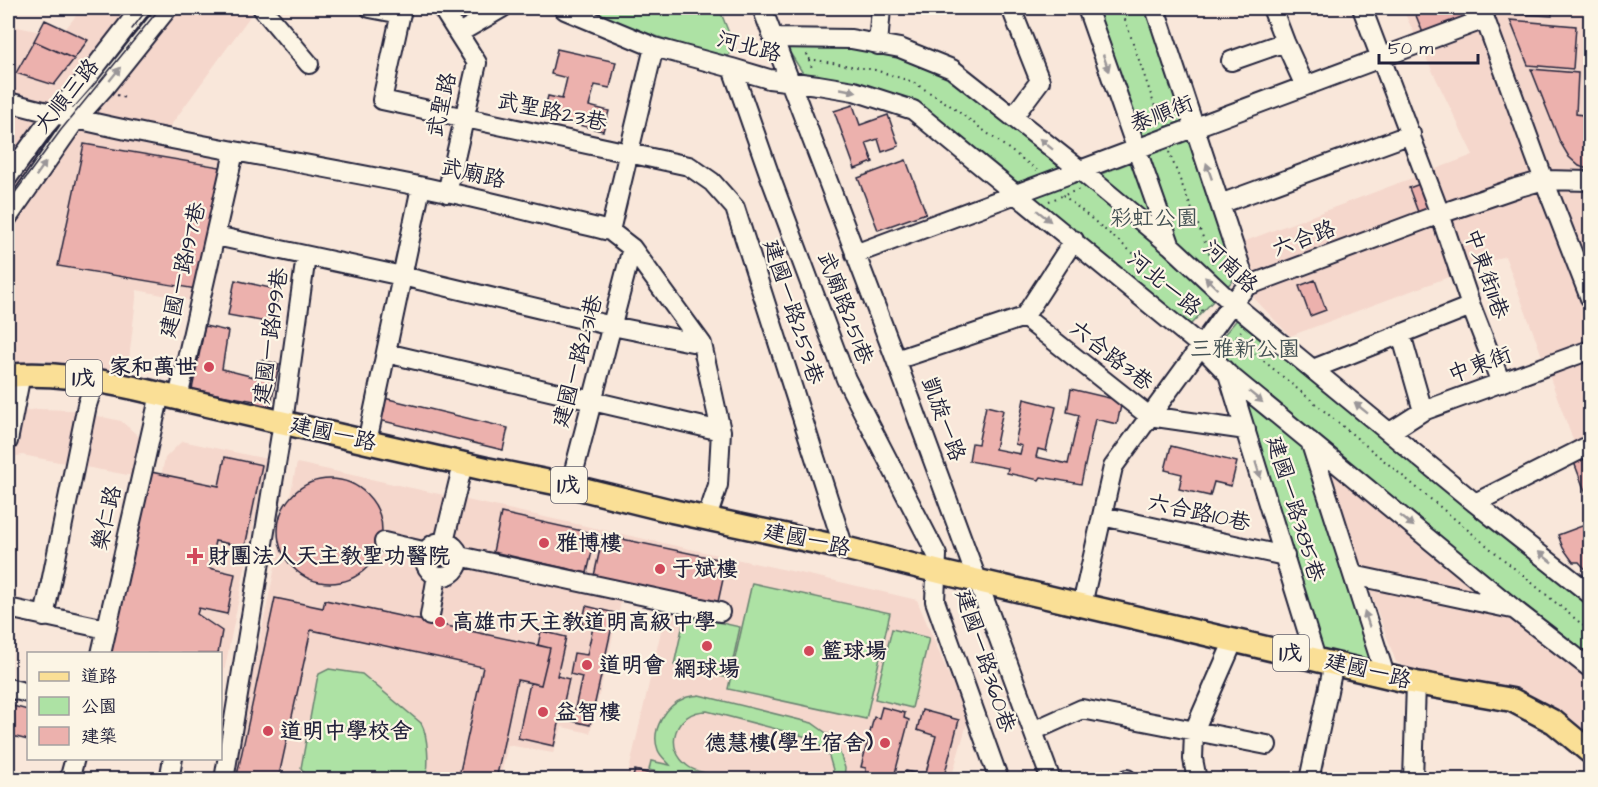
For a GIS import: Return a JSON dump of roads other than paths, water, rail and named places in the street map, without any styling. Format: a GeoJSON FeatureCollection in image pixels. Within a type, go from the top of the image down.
{"type":"FeatureCollection","features":[{"type":"Feature","properties":{"kind":"main road","name":"建國一路"},"geometry":{"type":"LineString","coordinates":[[14,375],[57,375],[95,380],[169,396],[844,548],[937,563],[978,580],[1082,605],[1416,683],[1512,700],[1554,722],[1590,752]]}},
{"type":"Feature","properties":{"kind":"street","name":"大順三路"},"geometry":{"type":"LineString","coordinates":[[8,177],[45,126],[86,79],[141,8]]}},
{"type":"Feature","properties":{"kind":"street","name":"大順三路"},"geometry":{"type":"LineString","coordinates":[[8,217],[77,118],[168,8]]}},
{"type":"Feature","properties":{"kind":"street"},"geometry":{"type":"LineString","coordinates":[[262,8],[309,64]]}},
{"type":"Feature","properties":{"kind":"street"},"geometry":{"type":"LineString","coordinates":[[370,8],[402,11]]}},
{"type":"Feature","properties":{"kind":"street"},"geometry":{"type":"LineString","coordinates":[[442,8],[459,33],[502,8]]}},
{"type":"Feature","properties":{"kind":"street","name":"河北路"},"geometry":{"type":"LineString","coordinates":[[563,8],[654,47],[769,79],[789,79]]}},
{"type":"Feature","properties":{"kind":"street"},"geometry":{"type":"LineString","coordinates":[[762,8],[773,38]]}},
{"type":"Feature","properties":{"kind":"street"},"geometry":{"type":"LineString","coordinates":[[878,45],[881,8]]}},
{"type":"Feature","properties":{"kind":"street"},"geometry":{"type":"LineString","coordinates":[[1011,8],[1040,81],[1013,117]]}},
{"type":"Feature","properties":{"kind":"street"},"geometry":{"type":"LineString","coordinates":[[1087,8],[1170,244]]}},
{"type":"Feature","properties":{"kind":"street"},"geometry":{"type":"LineString","coordinates":[[1155,8],[1247,286]]}},
{"type":"Feature","properties":{"kind":"street"},"geometry":{"type":"LineString","coordinates":[[1272,8],[1305,86]]}},
{"type":"Feature","properties":{"kind":"street","name":"中東街11巷"},"geometry":{"type":"LineString","coordinates":[[1362,8],[1501,383]]}},
{"type":"Feature","properties":{"kind":"street","name":"武聖路23巷"},"geometry":{"type":"LineString","coordinates":[[402,11],[382,100],[629,154]]}},
{"type":"Feature","properties":{"kind":"street"},"geometry":{"type":"LineString","coordinates":[[1483,13],[1544,180],[1584,265],[1590,298]]}},
{"type":"Feature","properties":{"kind":"street","name":"泰順街"},"geometry":{"type":"LineString","coordinates":[[855,254],[1382,57],[1483,13]]}},
{"type":"Feature","properties":{"kind":"street","name":"武聖路"},"geometry":{"type":"LineString","coordinates":[[447,193],[477,63],[459,33]]}},
{"type":"Feature","properties":{"kind":"street","name":"河南路"},"geometry":{"type":"LineString","coordinates":[[773,38],[851,39],[900,48],[952,69],[1096,183],[1170,244],[1232,303],[1590,594]]}},
{"type":"Feature","properties":{"kind":"street","name":"凱旋一路"},"geometry":{"type":"LineString","coordinates":[[773,38],[896,360],[1051,780]]}},
{"type":"Feature","properties":{"kind":"street"},"geometry":{"type":"LineString","coordinates":[[1231,62],[1285,42]]}},
{"type":"Feature","properties":{"kind":"street"},"geometry":{"type":"LineString","coordinates":[[610,231],[654,47]]}},
{"type":"Feature","properties":{"kind":"street","name":"武廟路251巷"},"geometry":{"type":"LineString","coordinates":[[732,68],[846,379],[937,563]]}},
{"type":"Feature","properties":{"kind":"street","name":"河北一路"},"geometry":{"type":"LineString","coordinates":[[789,79],[854,91],[913,110],[1201,346],[1228,374],[1515,610],[1590,668]]}},
{"type":"Feature","properties":{"kind":"street","name":"武廟路"},"geometry":{"type":"LineString","coordinates":[[8,102],[234,152],[421,187],[610,231],[632,248],[702,344],[721,430],[718,484],[707,518]]}},
{"type":"Feature","properties":{"kind":"street"},"geometry":{"type":"LineString","coordinates":[[1220,204],[1410,134]]}},
{"type":"Feature","properties":{"kind":"street","name":"建國一路197巷"},"geometry":{"type":"LineString","coordinates":[[169,396],[216,236],[234,152]]}},
{"type":"Feature","properties":{"kind":"street","name":"建國一路259巷"},"geometry":{"type":"LineString","coordinates":[[629,154],[689,166],[712,182],[735,208],[844,548]]}},
{"type":"Feature","properties":{"kind":"street","name":"六合路"},"geometry":{"type":"LineString","coordinates":[[1082,605],[1113,466],[1232,303],[1247,286],[1516,188],[1544,180],[1590,181]]}},
{"type":"Feature","properties":{"kind":"street"},"geometry":{"type":"LineString","coordinates":[[366,442],[421,187]]}},
{"type":"Feature","properties":{"kind":"street"},"geometry":{"type":"LineString","coordinates":[[216,236],[402,276],[612,326],[702,344]]}},
{"type":"Feature","properties":{"kind":"street"},"geometry":{"type":"LineString","coordinates":[[896,360],[1024,317],[1074,240]]}},
{"type":"Feature","properties":{"kind":"street","name":"建國一路231巷"},"geometry":{"type":"LineString","coordinates":[[570,486],[632,248]]}},
{"type":"Feature","properties":{"kind":"street","name":"建國一路199巷"},"geometry":{"type":"LineString","coordinates":[[224,780],[283,422],[306,255]]}},
{"type":"Feature","properties":{"kind":"street"},"geometry":{"type":"LineString","coordinates":[[1313,369],[1471,306]]}},
{"type":"Feature","properties":{"kind":"street","name":"六合路3巷"},"geometry":{"type":"LineString","coordinates":[[1024,317],[1149,416],[1246,430]]}},
{"type":"Feature","properties":{"kind":"street"},"geometry":{"type":"LineString","coordinates":[[1401,334],[1423,411]]}},
{"type":"Feature","properties":{"kind":"street","name":"中東街"},"geometry":{"type":"LineString","coordinates":[[1390,432],[1423,411],[1590,350]]}},
{"type":"Feature","properties":{"kind":"street"},"geometry":{"type":"LineString","coordinates":[[386,353],[721,430]]}},
{"type":"Feature","properties":{"kind":"street","name":"建國一路385巷"},"geometry":{"type":"LineString","coordinates":[[1228,374],[1285,556],[1325,661]]}},
{"type":"Feature","properties":{"kind":"street"},"geometry":{"type":"LineString","coordinates":[[8,441],[14,375]]}},
{"type":"Feature","properties":{"kind":"street"},"geometry":{"type":"LineString","coordinates":[[44,617],[87,405],[95,380]]}},
{"type":"Feature","properties":{"kind":"street","name":"樂仁路"},"geometry":{"type":"LineString","coordinates":[[101,652],[169,396]]}},
{"type":"Feature","properties":{"kind":"street","name":"建國一路385巷"},"geometry":{"type":"LineString","coordinates":[[1310,441],[1385,675]]}},
{"type":"Feature","properties":{"kind":"street"},"geometry":{"type":"LineString","coordinates":[[1475,502],[1590,445]]}},
{"type":"Feature","properties":{"kind":"street"},"geometry":{"type":"LineString","coordinates":[[444,542],[463,464]]}},
{"type":"Feature","properties":{"kind":"street","name":"六合路10巷"},"geometry":{"type":"LineString","coordinates":[[1102,516],[1285,556]]}},
{"type":"Feature","properties":{"kind":"street"},"geometry":{"type":"LineString","coordinates":[[384,542],[427,552]]}},
{"type":"Feature","properties":{"kind":"street"},"geometry":{"type":"LineString","coordinates":[[444,542],[454,547],[459,556],[457,567],[443,576],[437,575],[428,568],[426,562],[427,552],[434,544],[444,542]]}},
{"type":"Feature","properties":{"kind":"street"},"geometry":{"type":"LineString","coordinates":[[459,556],[720,612]]}},
{"type":"Feature","properties":{"kind":"street","name":"建國一路360巷"},"geometry":{"type":"LineString","coordinates":[[937,563],[935,601],[999,780]]}},
{"type":"Feature","properties":{"kind":"street"},"geometry":{"type":"LineString","coordinates":[[430,616],[437,575]]}},
{"type":"Feature","properties":{"kind":"street"},"geometry":{"type":"LineString","coordinates":[[1353,575],[1515,610]]}},
{"type":"Feature","properties":{"kind":"street"},"geometry":{"type":"LineString","coordinates":[[8,608],[106,629]]}},
{"type":"Feature","properties":{"kind":"street"},"geometry":{"type":"LineString","coordinates":[[1197,780],[1193,759],[1194,731],[1234,640]]}},
{"type":"Feature","properties":{"kind":"street"},"geometry":{"type":"LineString","coordinates":[[1309,780],[1325,661]]}},
{"type":"Feature","properties":{"kind":"street"},"geometry":{"type":"LineString","coordinates":[[1413,780],[1416,683]]}},
{"type":"Feature","properties":{"kind":"street"},"geometry":{"type":"LineString","coordinates":[[8,688],[27,693]]}},
{"type":"Feature","properties":{"kind":"street"},"geometry":{"type":"LineString","coordinates":[[1033,730],[1082,708],[1267,746]]}},
{"type":"Feature","properties":{"kind":"street"},"geometry":{"type":"LineString","coordinates":[[69,780],[75,760]]}},
{"type":"Feature","properties":{"kind":"street"},"geometry":{"type":"LineString","coordinates":[[170,780],[173,760]]}},
{"type":"Feature","properties":{"kind":"tram line"},"geometry":{"type":"LineString","coordinates":[[132,29],[148,8]]}},
{"type":"Feature","properties":{"kind":"tram line"},"geometry":{"type":"LineString","coordinates":[[8,202],[61,130],[160,8]]}},
{"type":"Feature","properties":{"kind":"place","name":"家和萬世"},"geometry":{"type":"Point","coordinates":[209,367]}},
{"type":"Feature","properties":{"kind":"place","name":"雅博樓"},"geometry":{"type":"Point","coordinates":[544,543]}},
{"type":"Feature","properties":{"kind":"place","name":"財團法人天主教聖功醫院"},"geometry":{"type":"Point","coordinates":[195,556]}},
{"type":"Feature","properties":{"kind":"place","name":"于斌樓"},"geometry":{"type":"Point","coordinates":[660,569]}},
{"type":"Feature","properties":{"kind":"place","name":"高雄市天主教道明高級中學"},"geometry":{"type":"Point","coordinates":[440,622]}},
{"type":"Feature","properties":{"kind":"place","name":"網球場"},"geometry":{"type":"Point","coordinates":[707,646]}},
{"type":"Feature","properties":{"kind":"place","name":"籃球場"},"geometry":{"type":"Point","coordinates":[809,651]}},
{"type":"Feature","properties":{"kind":"place","name":"道明會"},"geometry":{"type":"Point","coordinates":[587,665]}},
{"type":"Feature","properties":{"kind":"place","name":"益智樓"},"geometry":{"type":"Point","coordinates":[543,712]}},
{"type":"Feature","properties":{"kind":"place","name":"道明中學校舍"},"geometry":{"type":"Point","coordinates":[268,731]}},
{"type":"Feature","properties":{"kind":"place","name":"德慧樓(學生宿舍)"},"geometry":{"type":"Point","coordinates":[885,743]}},
{"type":"Feature","properties":{"kind":"park label","name":"彩虹公園"},"geometry":{"type":"Point","coordinates":[1154,218]}},
{"type":"Feature","properties":{"kind":"park label","name":"三雅新公園"},"geometry":{"type":"Point","coordinates":[1245,349]}}]}
